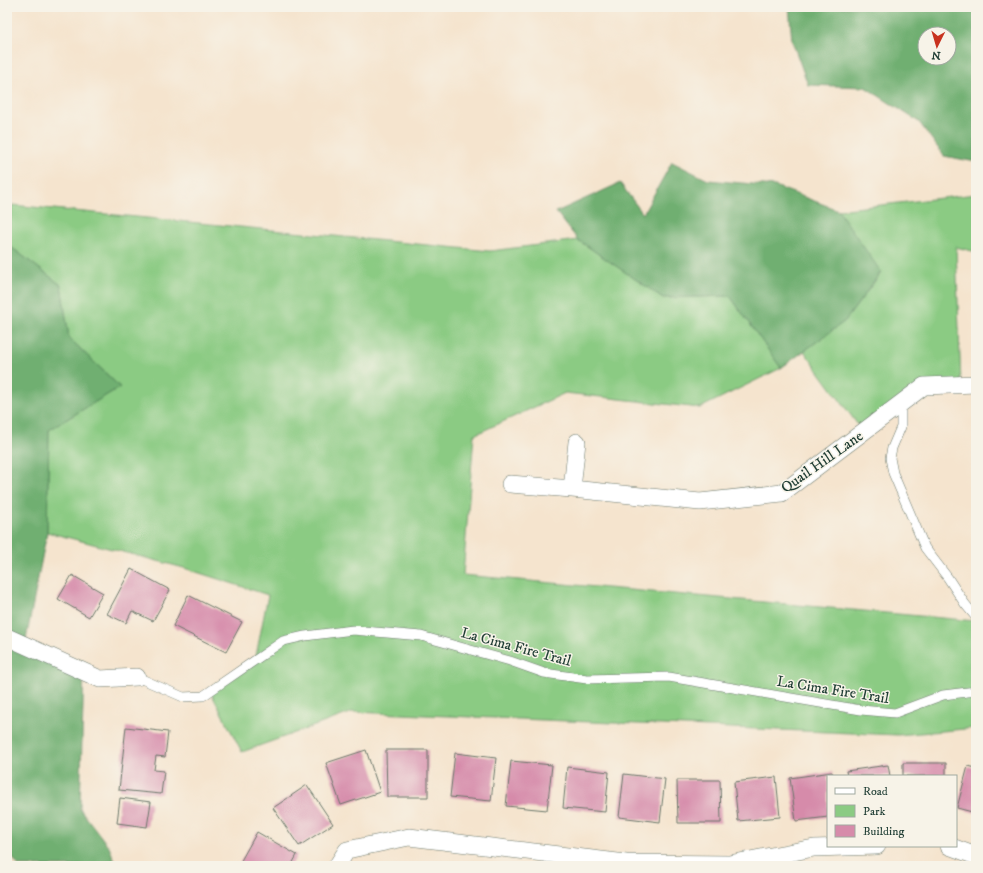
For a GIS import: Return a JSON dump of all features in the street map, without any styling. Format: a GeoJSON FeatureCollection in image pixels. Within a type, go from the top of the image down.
{"type":"FeatureCollection","features":[{"type":"Feature","properties":{"kind":"street","name":"Quail Hill Lane"},"geometry":{"type":"LineString","coordinates":[[510,484],[700,502],[782,493],[924,386],[976,384]]}},
{"type":"Feature","properties":{"kind":"street"},"geometry":{"type":"LineString","coordinates":[[572,489],[577,442]]}},
{"type":"Feature","properties":{"kind":"street"},"geometry":{"type":"LineString","coordinates":[[7,637],[100,679],[137,677]]}},
{"type":"Feature","properties":{"kind":"street"},"geometry":{"type":"LineString","coordinates":[[337,866],[347,850],[409,837],[626,863],[729,864],[814,848],[846,847]]}},
{"type":"Feature","properties":{"kind":"street"},"geometry":{"type":"LineString","coordinates":[[953,847],[976,856]]}},
{"type":"Feature","properties":{"kind":"lane"},"geometry":{"type":"LineString","coordinates":[[902,403],[900,427],[890,458],[893,473],[925,548],[975,616]]}},
{"type":"Feature","properties":{"kind":"lane","name":"La Cima Fire Trail"},"geometry":{"type":"LineString","coordinates":[[137,677],[183,697],[203,696],[283,641],[305,636],[353,630],[421,636],[510,661],[544,673],[587,679],[669,677],[862,710],[895,713],[943,695],[976,691]]}},
{"type":"Feature","properties":{"kind":"green space"},"geometry":{"type":"Polygon","coordinates":[[[789,7],[976,7],[976,162],[944,156],[919,122],[865,87],[808,85],[792,41],[789,7]]]}},
{"type":"Feature","properties":{"kind":"green space"},"geometry":{"type":"Polygon","coordinates":[[[672,162],[708,180],[775,186],[838,210],[881,272],[845,321],[781,368],[730,296],[663,298],[578,240],[556,212],[620,183],[643,214],[672,162]]]}},
{"type":"Feature","properties":{"kind":"green space"},"geometry":{"type":"Polygon","coordinates":[[[976,194],[976,252],[956,247],[961,385],[924,386],[863,432],[804,351],[845,321],[881,273],[838,210],[976,194]]]}},
{"type":"Feature","properties":{"kind":"green space"},"geometry":{"type":"Polygon","coordinates":[[[12,205],[490,251],[578,240],[663,298],[730,296],[781,368],[700,408],[565,393],[474,435],[463,575],[976,621],[976,728],[898,735],[353,712],[242,752],[210,691],[255,661],[268,595],[184,568],[47,532],[49,430],[120,387],[69,338],[61,285],[7,244],[12,205]]]}},
{"type":"Feature","properties":{"kind":"green space"},"geometry":{"type":"Polygon","coordinates":[[[7,244],[61,285],[69,338],[120,387],[49,430],[47,532],[25,645],[84,671],[80,809],[109,847],[117,866],[19,866],[7,851],[7,244]]]}},
{"type":"Feature","properties":{"kind":"building"},"geometry":{"type":"Polygon","coordinates":[[[131,569],[170,590],[153,621],[132,611],[126,623],[107,614],[131,569]]]}},
{"type":"Feature","properties":{"kind":"building"},"geometry":{"type":"Polygon","coordinates":[[[72,575],[103,593],[89,617],[58,599],[72,575]]]}},
{"type":"Feature","properties":{"kind":"building"},"geometry":{"type":"Polygon","coordinates":[[[188,595],[242,622],[226,652],[173,626],[188,595]]]}},
{"type":"Feature","properties":{"kind":"building"},"geometry":{"type":"Polygon","coordinates":[[[126,727],[168,732],[165,757],[156,756],[154,770],[164,771],[161,794],[119,790],[126,727]]]}},
{"type":"Feature","properties":{"kind":"building"},"geometry":{"type":"Polygon","coordinates":[[[366,750],[380,792],[341,805],[326,763],[366,750]]]}},
{"type":"Feature","properties":{"kind":"building"},"geometry":{"type":"Polygon","coordinates":[[[386,750],[428,750],[428,797],[387,797],[386,750]]]}},
{"type":"Feature","properties":{"kind":"building"},"geometry":{"type":"Polygon","coordinates":[[[455,753],[496,758],[491,801],[450,797],[455,753]]]}},
{"type":"Feature","properties":{"kind":"building"},"geometry":{"type":"Polygon","coordinates":[[[511,761],[552,765],[547,810],[506,806],[511,761]]]}},
{"type":"Feature","properties":{"kind":"building"},"geometry":{"type":"Polygon","coordinates":[[[903,763],[946,763],[946,775],[903,775],[903,763]]]}},
{"type":"Feature","properties":{"kind":"building"},"geometry":{"type":"Polygon","coordinates":[[[888,765],[890,775],[847,775],[846,771],[888,765]]]}},
{"type":"Feature","properties":{"kind":"building"},"geometry":{"type":"Polygon","coordinates":[[[968,766],[976,768],[976,813],[957,808],[968,766]]]}},
{"type":"Feature","properties":{"kind":"building"},"geometry":{"type":"Polygon","coordinates":[[[567,767],[609,772],[605,812],[563,808],[567,767]]]}},
{"type":"Feature","properties":{"kind":"building"},"geometry":{"type":"Polygon","coordinates":[[[832,772],[833,775],[827,775],[827,817],[796,821],[790,778],[832,772]]]}},
{"type":"Feature","properties":{"kind":"building"},"geometry":{"type":"Polygon","coordinates":[[[624,774],[665,779],[660,822],[619,817],[624,774]]]}},
{"type":"Feature","properties":{"kind":"building"},"geometry":{"type":"Polygon","coordinates":[[[776,777],[780,817],[738,821],[734,782],[776,777]]]}},
{"type":"Feature","properties":{"kind":"building"},"geometry":{"type":"Polygon","coordinates":[[[677,780],[720,780],[721,823],[678,823],[677,780]]]}},
{"type":"Feature","properties":{"kind":"building"},"geometry":{"type":"Polygon","coordinates":[[[307,785],[333,824],[299,846],[273,808],[307,785]]]}},
{"type":"Feature","properties":{"kind":"building"},"geometry":{"type":"Polygon","coordinates":[[[120,798],[151,802],[147,827],[117,823],[120,798]]]}},
{"type":"Feature","properties":{"kind":"building"},"geometry":{"type":"Polygon","coordinates":[[[257,832],[297,855],[291,866],[238,866],[257,832]]]}}]}
